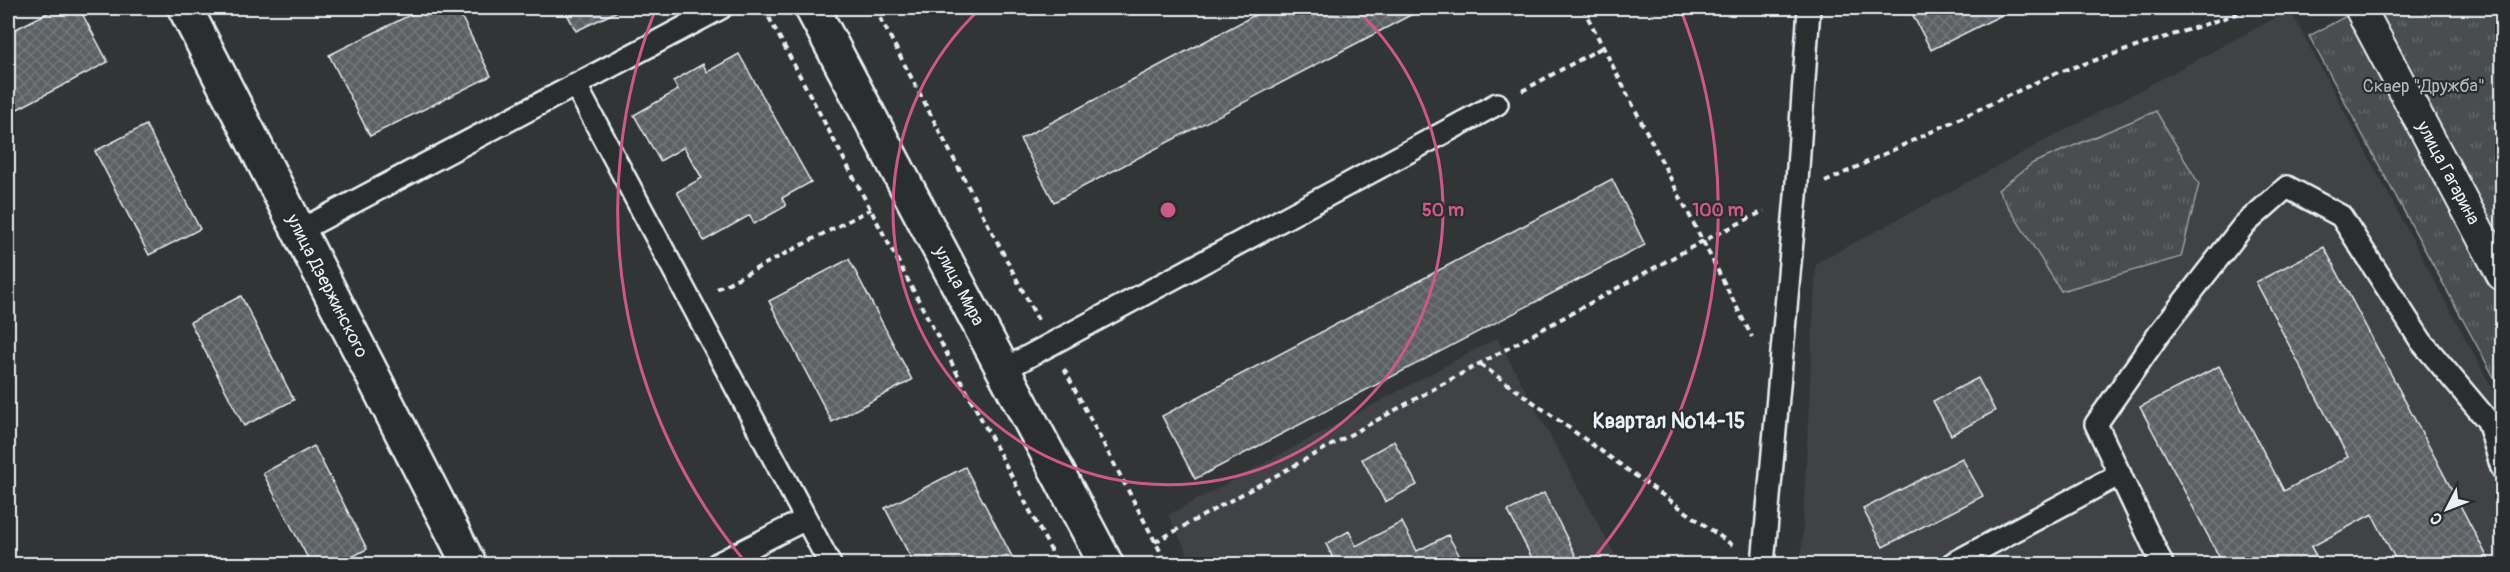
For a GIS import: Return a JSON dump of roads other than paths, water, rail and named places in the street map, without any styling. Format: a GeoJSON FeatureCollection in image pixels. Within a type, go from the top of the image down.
{"type":"FeatureCollection","features":[{"type":"Feature","properties":{"kind":"street","name":"улица Дзержинского"},"geometry":{"type":"LineString","coordinates":[[185,8],[469,564]]}},
{"type":"Feature","properties":{"kind":"street","name":"улица Мира"},"geometry":{"type":"LineString","coordinates":[[812,8],[1106,564]]}},
{"type":"Feature","properties":{"kind":"street","name":"улица Гагарина"},"geometry":{"type":"LineString","coordinates":[[2360,8],[2502,276]]}},
{"type":"Feature","properties":{"kind":"lane"},"geometry":{"type":"LineString","coordinates":[[299,231],[721,8]]}},
{"type":"Feature","properties":{"kind":"lane"},"geometry":{"type":"LineString","coordinates":[[1763,564],[1777,386],[1796,196],[1809,8]]}},
{"type":"Feature","properties":{"kind":"lane"},"geometry":{"type":"LineString","coordinates":[[575,84],[830,564]]}},
{"type":"Feature","properties":{"kind":"lane"},"geometry":{"type":"LineString","coordinates":[[1003,370],[1497,104]]}},
{"type":"Feature","properties":{"kind":"lane"},"geometry":{"type":"LineString","coordinates":[[2162,564],[2096,424],[2162,331],[2244,225],[2287,187],[2341,216],[2421,341],[2488,421],[2502,468]]}},
{"type":"Feature","properties":{"kind":"lane"},"geometry":{"type":"LineString","coordinates":[[1952,564],[2120,474]]}},
{"type":"Feature","properties":{"kind":"lane"},"geometry":{"type":"LineString","coordinates":[[717,564],[806,519]]}},
{"type":"Feature","properties":{"kind":"district","name":"Квартал №14-15"},"geometry":{"type":"Point","coordinates":[1669,421]}},
{"type":"Feature","properties":{"kind":"park label","name":"Сквер \"Дружба\""},"geometry":{"type":"Point","coordinates":[2424,86]}}]}
